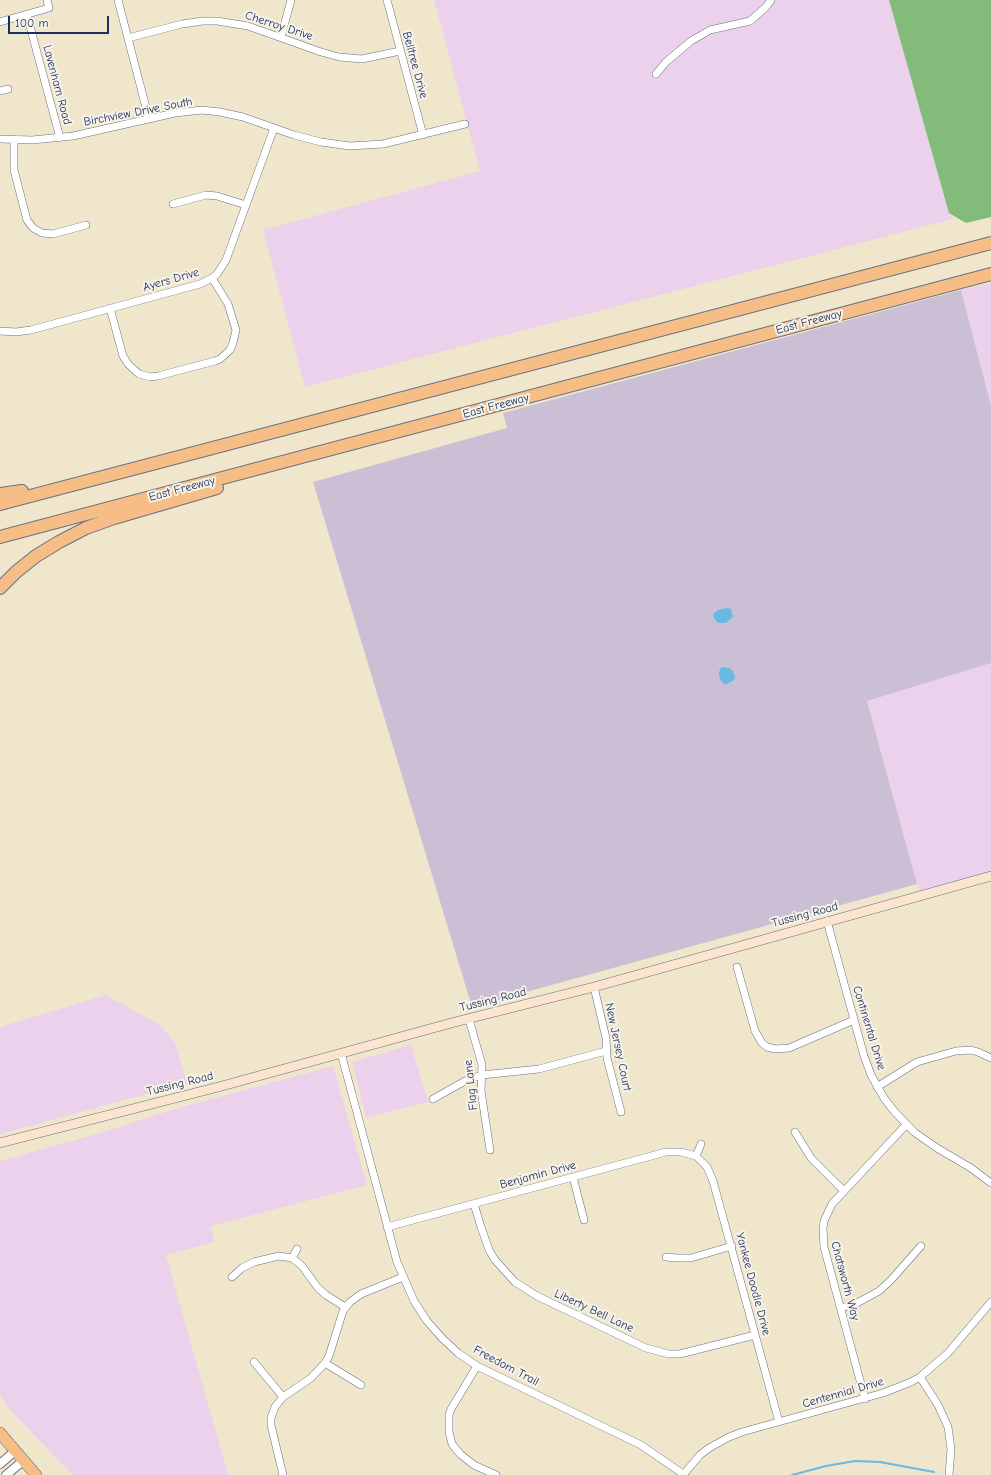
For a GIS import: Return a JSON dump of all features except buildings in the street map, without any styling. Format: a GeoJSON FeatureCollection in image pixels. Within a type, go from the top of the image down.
{"type":"FeatureCollection","features":[{"type":"Feature","properties":{"kind":"highway"},"geometry":{"type":"LineString","coordinates":[[0,504],[991,243]]}},
{"type":"Feature","properties":{"kind":"highway","name":"East Freeway"},"geometry":{"type":"LineString","coordinates":[[0,537],[991,274]]}},
{"type":"Feature","properties":{"kind":"highway"},"geometry":{"type":"LineString","coordinates":[[0,588],[16,572],[36,556],[86,528],[121,516],[338,454],[422,426]]}},
{"type":"Feature","properties":{"kind":"highway"},"geometry":{"type":"LineString","coordinates":[[0,494],[70,485]]}},
{"type":"Feature","properties":{"kind":"main road","name":"Tussing Road"},"geometry":{"type":"LineString","coordinates":[[0,1143],[222,1086],[341,1053],[594,987],[991,876]]}},
{"type":"Feature","properties":{"kind":"main road"},"geometry":{"type":"LineString","coordinates":[[0,1433],[36,1475]]}},
{"type":"Feature","properties":{"kind":"street"},"geometry":{"type":"LineString","coordinates":[[0,22],[49,8],[47,0]]}},
{"type":"Feature","properties":{"kind":"street"},"geometry":{"type":"LineString","coordinates":[[118,0],[149,119]]}},
{"type":"Feature","properties":{"kind":"street"},"geometry":{"type":"LineString","coordinates":[[281,37],[287,20],[291,0]]}},
{"type":"Feature","properties":{"kind":"street","name":"Belltree Drive"},"geometry":{"type":"LineString","coordinates":[[387,0],[423,135]]}},
{"type":"Feature","properties":{"kind":"street"},"geometry":{"type":"LineString","coordinates":[[656,74],[666,62],[691,41],[710,30],[750,21],[766,7],[770,0]]}},
{"type":"Feature","properties":{"kind":"street","name":"Lavenham Road"},"geometry":{"type":"LineString","coordinates":[[27,14],[60,138]]}},
{"type":"Feature","properties":{"kind":"street","name":"Cherroy Drive"},"geometry":{"type":"LineString","coordinates":[[128,38],[182,24],[204,21],[248,26],[321,52],[346,58],[362,59],[400,51]]}},
{"type":"Feature","properties":{"kind":"street"},"geometry":{"type":"LineString","coordinates":[[0,91],[8,89]]}},
{"type":"Feature","properties":{"kind":"street","name":"Birchview Drive South"},"geometry":{"type":"LineString","coordinates":[[0,139],[32,140],[60,138],[110,129],[188,111],[202,110],[243,117],[321,142],[350,146],[383,144],[465,124]]}},
{"type":"Feature","properties":{"kind":"street","name":"Ayers Drive"},"geometry":{"type":"LineString","coordinates":[[0,330],[16,332],[31,330],[200,284],[212,278],[217,274],[226,260],[274,128]]}},
{"type":"Feature","properties":{"kind":"street"},"geometry":{"type":"LineString","coordinates":[[14,140],[14,170],[27,220],[33,228],[42,233],[53,234],[86,226]]}},
{"type":"Feature","properties":{"kind":"street"},"geometry":{"type":"LineString","coordinates":[[173,204],[206,195],[217,196],[246,205]]}},
{"type":"Feature","properties":{"kind":"street"},"geometry":{"type":"LineString","coordinates":[[110,308],[123,356],[128,364],[139,374],[150,377],[158,376],[215,361],[220,359],[230,350],[236,330],[228,304],[212,278]]}},
{"type":"Feature","properties":{"kind":"street","name":"Continental Drive"},"geometry":{"type":"LineString","coordinates":[[827,921],[864,1056],[877,1087],[906,1125],[937,1148],[971,1168],[991,1183]]}},
{"type":"Feature","properties":{"kind":"street"},"geometry":{"type":"LineString","coordinates":[[737,967],[755,1031],[762,1043],[767,1047],[775,1049],[789,1048],[854,1020]]}},
{"type":"Feature","properties":{"kind":"street","name":"New Jersey Court"},"geometry":{"type":"LineString","coordinates":[[594,987],[606,1038],[606,1051],[621,1112]]}},
{"type":"Feature","properties":{"kind":"street","name":"Flag Lane"},"geometry":{"type":"LineString","coordinates":[[469,1019],[482,1065],[481,1091],[490,1150]]}},
{"type":"Feature","properties":{"kind":"street"},"geometry":{"type":"LineString","coordinates":[[877,1087],[917,1062],[956,1051],[971,1050],[991,1058]]}},
{"type":"Feature","properties":{"kind":"street"},"geometry":{"type":"LineString","coordinates":[[433,1099],[465,1081],[482,1075],[539,1069],[606,1051]]}},
{"type":"Feature","properties":{"kind":"street","name":"Freedom Trail"},"geometry":{"type":"LineString","coordinates":[[341,1053],[387,1227],[403,1277],[414,1302],[427,1321],[458,1353],[477,1366],[641,1445],[683,1475]]}},
{"type":"Feature","properties":{"kind":"street","name":"Chatsworth Way"},"geometry":{"type":"LineString","coordinates":[[866,1399],[824,1247],[824,1220],[832,1204],[906,1125]]}},
{"type":"Feature","properties":{"kind":"street"},"geometry":{"type":"LineString","coordinates":[[795,1132],[811,1158],[844,1191]]}},
{"type":"Feature","properties":{"kind":"street"},"geometry":{"type":"LineString","coordinates":[[696,1156],[701,1144]]}},
{"type":"Feature","properties":{"kind":"street","name":"Benjamin Drive"},"geometry":{"type":"LineString","coordinates":[[387,1227],[666,1152],[681,1152],[696,1156]]}},
{"type":"Feature","properties":{"kind":"street","name":"Yankee Doodle Drive"},"geometry":{"type":"LineString","coordinates":[[696,1156],[711,1173],[779,1422]]}},
{"type":"Feature","properties":{"kind":"street"},"geometry":{"type":"LineString","coordinates":[[573,1177],[584,1220]]}},
{"type":"Feature","properties":{"kind":"street","name":"Liberty Bell Lane"},"geometry":{"type":"LineString","coordinates":[[474,1204],[489,1250],[511,1278],[537,1296],[633,1341],[658,1351],[669,1354],[680,1354],[755,1335]]}},
{"type":"Feature","properties":{"kind":"street"},"geometry":{"type":"LineString","coordinates":[[666,1257],[691,1258],[732,1246]]}},
{"type":"Feature","properties":{"kind":"street"},"geometry":{"type":"LineString","coordinates":[[841,1308],[863,1300],[879,1291],[891,1280],[921,1246]]}},
{"type":"Feature","properties":{"kind":"street"},"geometry":{"type":"LineString","coordinates":[[292,1258],[297,1249]]}},
{"type":"Feature","properties":{"kind":"street"},"geometry":{"type":"LineString","coordinates":[[232,1277],[242,1268],[254,1262],[280,1256],[292,1258],[302,1266],[318,1288],[345,1307]]}},
{"type":"Feature","properties":{"kind":"street"},"geometry":{"type":"LineString","coordinates":[[283,1475],[271,1425],[271,1418],[275,1407],[283,1397],[311,1378],[325,1363],[329,1356],[345,1307],[354,1298],[361,1294],[403,1277]]}},
{"type":"Feature","properties":{"kind":"street","name":"Centennial Drive"},"geometry":{"type":"LineString","coordinates":[[683,1475],[700,1456],[723,1440],[742,1432],[866,1399],[898,1388],[920,1377],[948,1353],[991,1302]]}},
{"type":"Feature","properties":{"kind":"street"},"geometry":{"type":"LineString","coordinates":[[254,1362],[283,1397]]}},
{"type":"Feature","properties":{"kind":"street"},"geometry":{"type":"LineString","coordinates":[[325,1363],[362,1385]]}},
{"type":"Feature","properties":{"kind":"street"},"geometry":{"type":"LineString","coordinates":[[477,1366],[450,1409],[448,1432],[452,1444],[460,1454],[474,1464],[496,1475]]}},
{"type":"Feature","properties":{"kind":"street"},"geometry":{"type":"LineString","coordinates":[[920,1377],[938,1405],[948,1427],[951,1450],[949,1475]]}},
{"type":"Feature","properties":{"kind":"street"},"geometry":{"type":"LineString","coordinates":[[0,1464],[15,1451]]}},
{"type":"Feature","properties":{"kind":"street"},"geometry":{"type":"LineString","coordinates":[[6,1475],[23,1461]]}},
{"type":"Feature","properties":{"kind":"shaded area"},"geometry":{"type":"Polygon","coordinates":[[[434,0],[894,0],[953,219],[305,387],[263,230],[480,171],[434,0]]]}},
{"type":"Feature","properties":{"kind":"shaded area"},"geometry":{"type":"Polygon","coordinates":[[[991,283],[991,406],[961,290],[991,283]]]}},
{"type":"Feature","properties":{"kind":"shaded area"},"geometry":{"type":"Polygon","coordinates":[[[961,290],[991,406],[991,663],[867,701],[917,884],[472,1007],[313,482],[507,428],[503,413],[961,290]]]}},
{"type":"Feature","properties":{"kind":"shaded area"},"geometry":{"type":"Polygon","coordinates":[[[991,663],[991,872],[919,892],[867,700],[991,663]]]}},
{"type":"Feature","properties":{"kind":"shaded area"},"geometry":{"type":"Polygon","coordinates":[[[106,995],[161,1026],[175,1043],[187,1083],[0,1134],[0,1027],[106,995]]]}},
{"type":"Feature","properties":{"kind":"shaded area"},"geometry":{"type":"Polygon","coordinates":[[[411,1045],[428,1102],[366,1118],[352,1062],[411,1045]]]}},
{"type":"Feature","properties":{"kind":"shaded area"},"geometry":{"type":"Polygon","coordinates":[[[333,1066],[367,1185],[211,1226],[214,1242],[166,1255],[228,1475],[73,1475],[7,1407],[0,1394],[0,1161],[97,1134],[175,1109],[333,1066]]]}},
{"type":"Feature","properties":{"kind":"green space"},"geometry":{"type":"Polygon","coordinates":[[[889,0],[991,0],[991,217],[966,223],[949,213],[889,0]]]}},
{"type":"Feature","properties":{"kind":"water"},"geometry":{"type":"Polygon","coordinates":[[[728,608],[731,609],[733,617],[726,623],[718,623],[713,614],[718,610],[728,608]]]}},
{"type":"Feature","properties":{"kind":"water"},"geometry":{"type":"Polygon","coordinates":[[[724,667],[733,671],[735,677],[734,680],[727,684],[724,684],[721,681],[719,675],[720,668],[724,667]]]}},
{"type":"Feature","properties":{"kind":"waterway"},"geometry":{"type":"LineString","coordinates":[[792,1475],[826,1466],[855,1461],[880,1462],[934,1472]]}}]}
